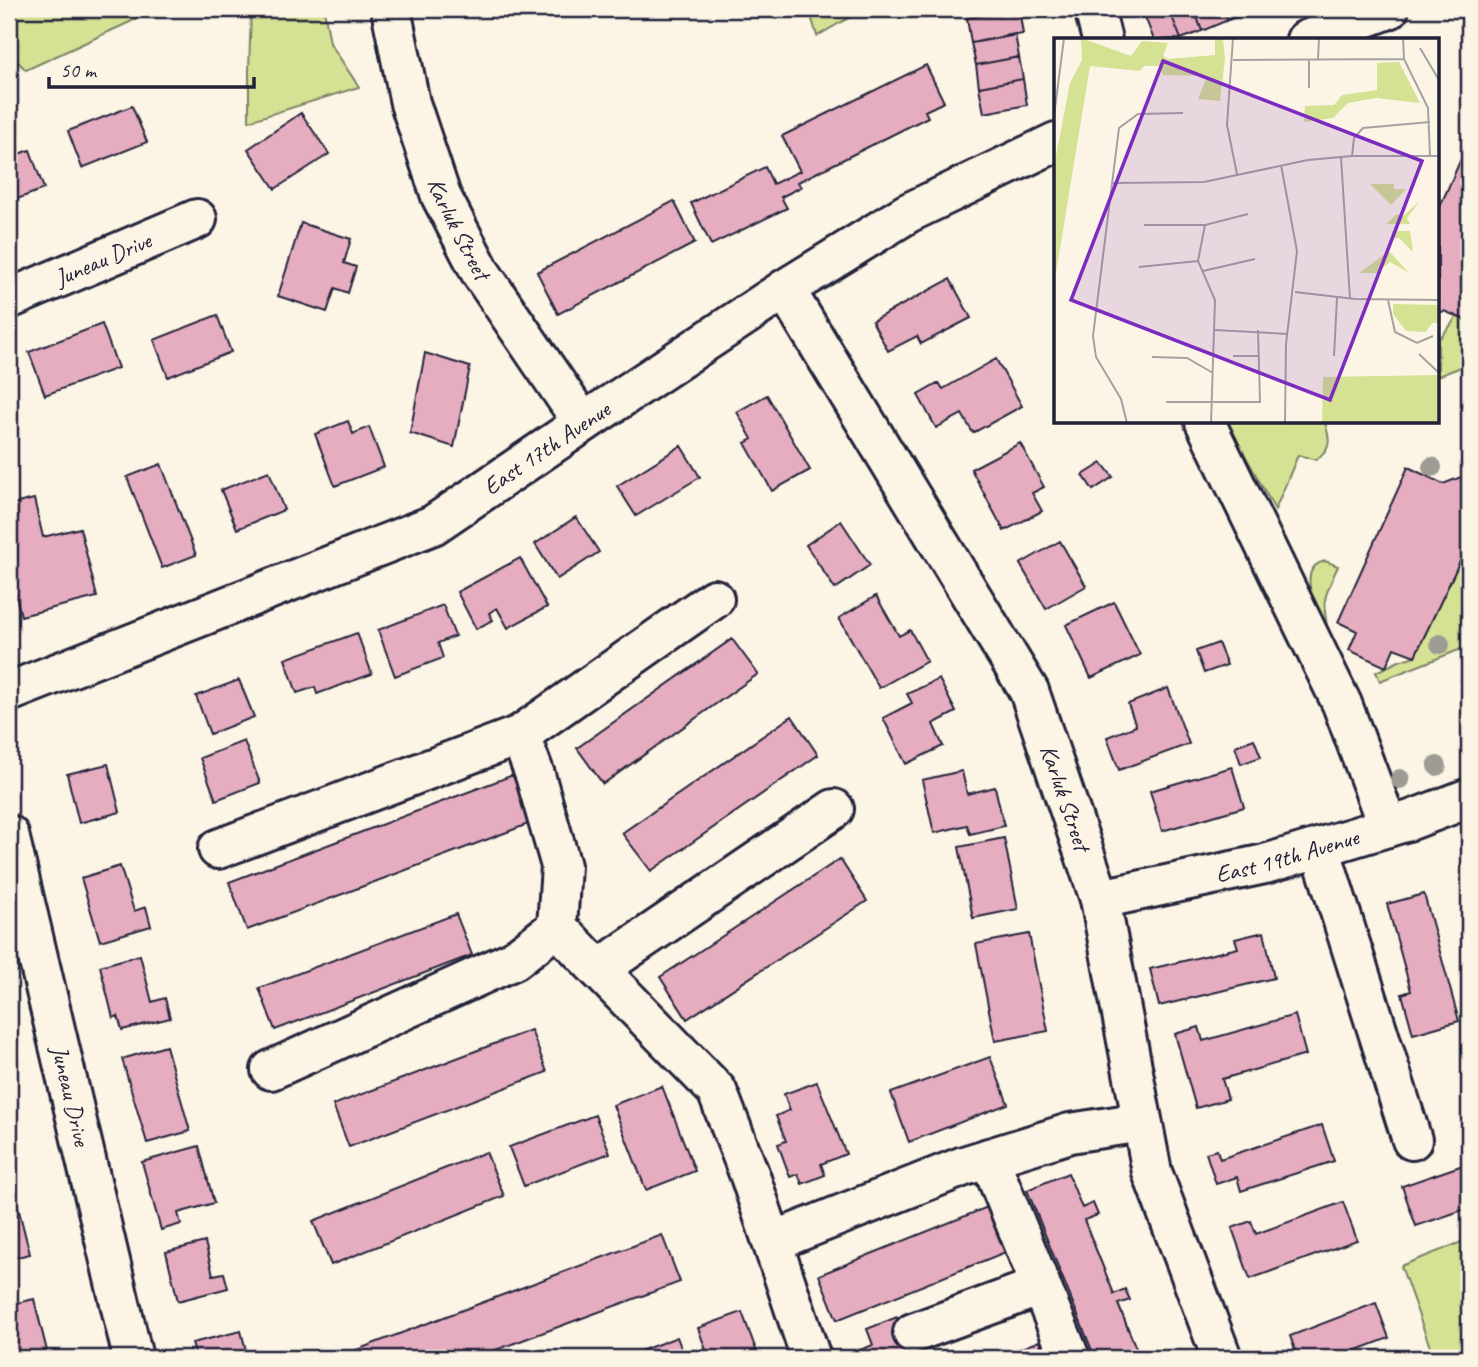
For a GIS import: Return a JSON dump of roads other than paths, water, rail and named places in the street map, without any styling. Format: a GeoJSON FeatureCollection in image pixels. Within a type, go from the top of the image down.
{"type":"FeatureCollection","features":[{"type":"Feature","properties":{"kind":"street","name":"Karluk Street"},"geometry":{"type":"LineString","coordinates":[[391,9],[410,103],[441,196],[481,273],[583,423]]}},
{"type":"Feature","properties":{"kind":"street"},"geometry":{"type":"LineString","coordinates":[[1097,9],[1102,38]]}},
{"type":"Feature","properties":{"kind":"street"},"geometry":{"type":"LineString","coordinates":[[1311,38],[1389,9]]}},
{"type":"Feature","properties":{"kind":"street","name":"East 17th Avenue"},"geometry":{"type":"LineString","coordinates":[[9,692],[433,525],[785,289],[908,213],[1054,143]]}},
{"type":"Feature","properties":{"kind":"street","name":"Juneau Drive"},"geometry":{"type":"LineString","coordinates":[[9,299],[197,219]]}},
{"type":"Feature","properties":{"kind":"street","name":"Karluk Street"},"geometry":{"type":"LineString","coordinates":[[785,289],[1029,691],[1100,899],[1152,1172],[1222,1358]]}},
{"type":"Feature","properties":{"kind":"street"},"geometry":{"type":"LineString","coordinates":[[1206,424],[1342,704],[1388,827]]}},
{"type":"Feature","properties":{"kind":"street"},"geometry":{"type":"LineString","coordinates":[[218,849],[520,735],[713,599]]}},
{"type":"Feature","properties":{"kind":"street"},"geometry":{"type":"LineString","coordinates":[[520,735],[535,775],[561,866],[557,927],[717,1091],[743,1154],[811,1358]]}},
{"type":"Feature","properties":{"kind":"street","name":"East 19th Avenue"},"geometry":{"type":"LineString","coordinates":[[1100,899],[1265,864],[1411,820],[1469,798]]}},
{"type":"Feature","properties":{"kind":"street"},"geometry":{"type":"LineString","coordinates":[[599,970],[834,809]]}},
{"type":"Feature","properties":{"kind":"street","name":"Juneau Drive"},"geometry":{"type":"LineString","coordinates":[[9,835],[133,1358]]}},
{"type":"Feature","properties":{"kind":"street"},"geometry":{"type":"LineString","coordinates":[[1320,848],[1412,1140]]}},
{"type":"Feature","properties":{"kind":"street"},"geometry":{"type":"LineString","coordinates":[[271,1070],[514,960],[557,927]]}},
{"type":"Feature","properties":{"kind":"street"},"geometry":{"type":"LineString","coordinates":[[772,1242],[964,1166],[1070,1133],[1142,1122]]}},
{"type":"Feature","properties":{"kind":"street"},"geometry":{"type":"LineString","coordinates":[[989,1158],[1070,1358]]}},
{"type":"Feature","properties":{"kind":"street"},"geometry":{"type":"LineString","coordinates":[[913,1333],[1041,1286]]}}]}
